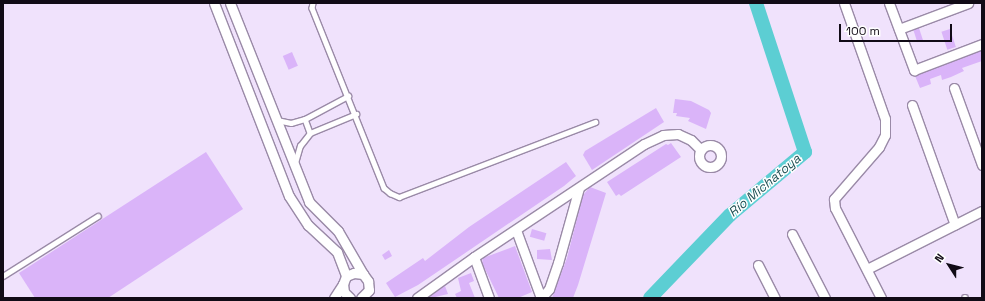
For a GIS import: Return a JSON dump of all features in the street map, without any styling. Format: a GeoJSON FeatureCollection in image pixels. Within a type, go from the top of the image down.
{"type":"FeatureCollection","features":[{"type":"Feature","properties":{"kind":"street"},"geometry":{"type":"LineString","coordinates":[[214,3],[289,196],[308,225],[337,252],[345,280],[344,292],[350,298]]}},
{"type":"Feature","properties":{"kind":"street"},"geometry":{"type":"LineString","coordinates":[[230,3],[309,202],[338,231],[369,286],[362,298]]}},
{"type":"Feature","properties":{"kind":"street"},"geometry":{"type":"LineString","coordinates":[[844,3],[885,119],[885,135],[879,148],[834,199],[835,208],[881,298]]}},
{"type":"Feature","properties":{"kind":"street"},"geometry":{"type":"LineString","coordinates":[[889,3],[914,70],[982,44]]}},
{"type":"Feature","properties":{"kind":"street"},"geometry":{"type":"LineString","coordinates":[[898,29],[968,3]]}},
{"type":"Feature","properties":{"kind":"street"},"geometry":{"type":"LineString","coordinates":[[954,88],[982,165]]}},
{"type":"Feature","properties":{"kind":"street"},"geometry":{"type":"LineString","coordinates":[[912,105],[955,225]]}},
{"type":"Feature","properties":{"kind":"street"},"geometry":{"type":"LineString","coordinates":[[417,298],[474,257],[644,144],[663,135],[678,134],[691,140],[701,150]]}},
{"type":"Feature","properties":{"kind":"street"},"geometry":{"type":"LineString","coordinates":[[516,230],[541,298],[549,289],[558,263],[579,188]]}},
{"type":"Feature","properties":{"kind":"street"},"geometry":{"type":"LineString","coordinates":[[867,270],[982,211]]}},
{"type":"Feature","properties":{"kind":"street"},"geometry":{"type":"LineString","coordinates":[[792,234],[825,298]]}},
{"type":"Feature","properties":{"kind":"street"},"geometry":{"type":"LineString","coordinates":[[474,257],[489,298]]}},
{"type":"Feature","properties":{"kind":"street"},"geometry":{"type":"LineString","coordinates":[[758,265],[775,298]]}},
{"type":"Feature","properties":{"kind":"street"},"geometry":{"type":"LineString","coordinates":[[334,298],[345,280],[354,272],[363,274]]}},
{"type":"Feature","properties":{"kind":"lane"},"geometry":{"type":"LineString","coordinates":[[313,3],[312,8],[356,114],[384,188],[399,197],[595,122]]}},
{"type":"Feature","properties":{"kind":"lane"},"geometry":{"type":"LineString","coordinates":[[277,120],[291,123],[305,119],[348,96]]}},
{"type":"Feature","properties":{"kind":"lane"},"geometry":{"type":"LineString","coordinates":[[294,166],[300,146],[310,133],[356,114]]}},
{"type":"Feature","properties":{"kind":"lane"},"geometry":{"type":"LineString","coordinates":[[305,119],[310,133]]}},
{"type":"Feature","properties":{"kind":"lane"},"geometry":{"type":"LineString","coordinates":[[3,276],[98,216]]}},
{"type":"Feature","properties":{"kind":"building"},"geometry":{"type":"Polygon","coordinates":[[[919,28],[923,40],[917,42],[913,30],[919,28]]]}},
{"type":"Feature","properties":{"kind":"building"},"geometry":{"type":"Polygon","coordinates":[[[950,29],[956,47],[947,50],[941,32],[950,29]]]}},
{"type":"Feature","properties":{"kind":"building"},"geometry":{"type":"Polygon","coordinates":[[[982,50],[982,61],[962,68],[964,71],[951,77],[942,80],[941,75],[930,79],[931,84],[920,88],[915,76],[982,50]]]}},
{"type":"Feature","properties":{"kind":"building"},"geometry":{"type":"Polygon","coordinates":[[[292,52],[298,66],[289,70],[283,56],[292,52]]]}},
{"type":"Feature","properties":{"kind":"building"},"geometry":{"type":"Polygon","coordinates":[[[675,99],[691,101],[709,110],[711,113],[706,129],[688,121],[690,118],[676,116],[677,113],[673,113],[675,99]]]}},
{"type":"Feature","properties":{"kind":"building"},"geometry":{"type":"Polygon","coordinates":[[[656,108],[664,122],[592,170],[583,155],[585,151],[656,108]]]}},
{"type":"Feature","properties":{"kind":"building"},"geometry":{"type":"Polygon","coordinates":[[[671,143],[681,157],[621,196],[619,194],[616,196],[607,182],[666,144],[668,145],[671,143]]]}},
{"type":"Feature","properties":{"kind":"building"},"geometry":{"type":"Polygon","coordinates":[[[206,152],[243,209],[108,298],[35,298],[19,273],[206,152]]]}},
{"type":"Feature","properties":{"kind":"building"},"geometry":{"type":"Polygon","coordinates":[[[566,162],[576,176],[564,186],[418,285],[395,297],[386,283],[423,258],[425,261],[469,227],[566,162]]]}},
{"type":"Feature","properties":{"kind":"building"},"geometry":{"type":"Polygon","coordinates":[[[590,187],[606,193],[578,285],[573,298],[552,298],[567,258],[583,195],[590,187]]]}},
{"type":"Feature","properties":{"kind":"building"},"geometry":{"type":"Polygon","coordinates":[[[532,229],[546,233],[544,241],[530,237],[532,229]]]}},
{"type":"Feature","properties":{"kind":"building"},"geometry":{"type":"Polygon","coordinates":[[[515,246],[532,292],[518,298],[499,298],[482,263],[483,258],[515,246]]]}},
{"type":"Feature","properties":{"kind":"building"},"geometry":{"type":"Polygon","coordinates":[[[550,249],[552,260],[537,259],[537,250],[550,249]]]}},
{"type":"Feature","properties":{"kind":"building"},"geometry":{"type":"Polygon","coordinates":[[[389,250],[392,256],[385,260],[382,255],[389,250]]]}},
{"type":"Feature","properties":{"kind":"building"},"geometry":{"type":"Polygon","coordinates":[[[471,273],[474,281],[469,283],[475,298],[457,298],[455,294],[461,291],[458,278],[471,273]]]}},
{"type":"Feature","properties":{"kind":"building"},"geometry":{"type":"Polygon","coordinates":[[[445,286],[448,294],[431,298],[430,296],[445,286]]]}},
{"type":"Feature","properties":{"kind":"waterway","name":"Río Michatoya"},"geometry":{"type":"LineString","coordinates":[[650,298],[730,215],[805,152],[756,3]]}}]}
